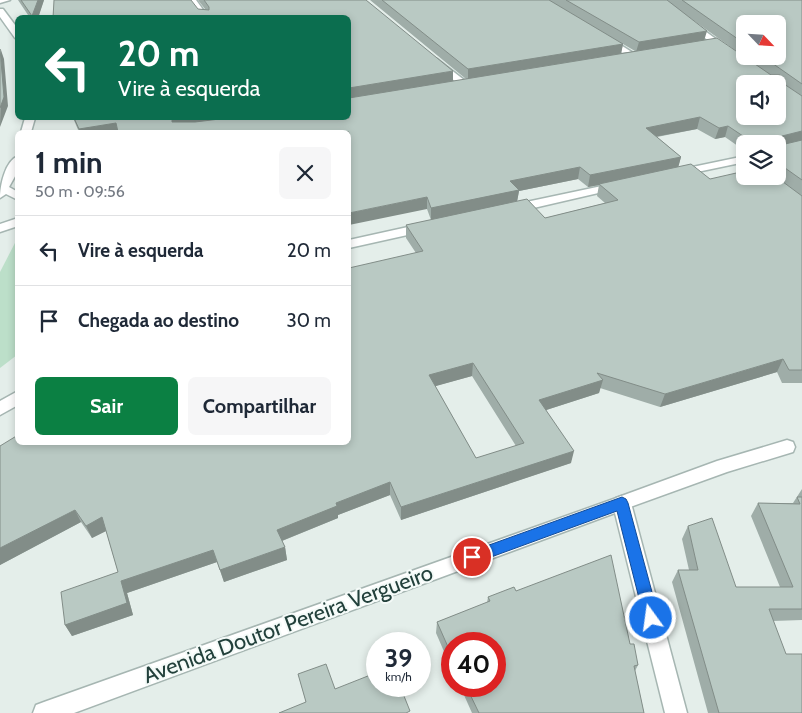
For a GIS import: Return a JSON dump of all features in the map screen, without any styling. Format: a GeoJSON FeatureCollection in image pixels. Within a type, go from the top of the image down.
{"type":"FeatureCollection","features":[{"type":"Feature","properties":{"kind":"street"},"geometry":{"type":"LineString","coordinates":[[0,1],[6,0]]}},
{"type":"Feature","properties":{"kind":"street"},"geometry":{"type":"LineString","coordinates":[[192,0],[204,15]]}},
{"type":"Feature","properties":{"kind":"street"},"geometry":{"type":"LineString","coordinates":[[658,0],[712,43],[732,54]]}},
{"type":"Feature","properties":{"kind":"street"},"geometry":{"type":"LineString","coordinates":[[0,11],[15,32]]}},
{"type":"Feature","properties":{"kind":"street"},"geometry":{"type":"LineString","coordinates":[[595,33],[639,56],[615,60]]}},
{"type":"Feature","properties":{"kind":"street"},"geometry":{"type":"LineString","coordinates":[[428,54],[465,85]]}},
{"type":"Feature","properties":{"kind":"street"},"geometry":{"type":"LineString","coordinates":[[664,176],[736,161]]}},
{"type":"Feature","properties":{"kind":"street"},"geometry":{"type":"LineString","coordinates":[[15,163],[2,191],[15,195]]}},
{"type":"Feature","properties":{"kind":"street"},"geometry":{"type":"LineString","coordinates":[[502,211],[626,184]]}},
{"type":"Feature","properties":{"kind":"street"},"geometry":{"type":"LineString","coordinates":[[0,228],[15,223]]}},
{"type":"Feature","properties":{"kind":"street"},"geometry":{"type":"LineString","coordinates":[[351,244],[435,226]]}},
{"type":"Feature","properties":{"kind":"street"},"geometry":{"type":"LineString","coordinates":[[0,409],[15,399]]}},
{"type":"Feature","properties":{"kind":"street","name":"Avenida Doutor Pereira Vergueiro"},"geometry":{"type":"LineString","coordinates":[[44,713],[724,466],[787,447]]}},
{"type":"Feature","properties":{"kind":"street"},"geometry":{"type":"LineString","coordinates":[[622,503],[676,713]]}},
{"type":"Feature","properties":{"kind":"green space"},"geometry":{"type":"Polygon","coordinates":[[[15,243],[15,357],[0,368],[0,272],[15,243]]]}},
{"type":"Feature","properties":{"kind":"building"},"geometry":{"type":"Polygon","coordinates":[[[21,0],[38,0],[31,15],[21,0]]]}},
{"type":"Feature","properties":{"kind":"building"},"geometry":{"type":"Polygon","coordinates":[[[54,0],[191,0],[198,9],[209,10],[204,0],[366,0],[453,71],[351,88],[351,15],[53,15],[54,0]]]}},
{"type":"Feature","properties":{"kind":"building"},"geometry":{"type":"Polygon","coordinates":[[[382,0],[549,0],[623,44],[468,69],[382,0]]]}},
{"type":"Feature","properties":{"kind":"building"},"geometry":{"type":"Polygon","coordinates":[[[566,0],[667,0],[707,31],[639,42],[566,0]]]}},
{"type":"Feature","properties":{"kind":"building"},"geometry":{"type":"Polygon","coordinates":[[[682,0],[802,0],[802,84],[775,65],[786,65],[786,15],[736,15],[736,38],[682,0]]]}},
{"type":"Feature","properties":{"kind":"building"},"geometry":{"type":"Polygon","coordinates":[[[717,38],[736,51],[736,65],[756,65],[771,75],[736,75],[736,125],[786,125],[786,85],[802,96],[802,131],[786,135],[742,135],[728,126],[719,128],[700,117],[646,128],[681,157],[590,175],[580,167],[510,181],[519,190],[431,208],[427,197],[351,213],[351,130],[118,130],[116,123],[79,129],[75,120],[172,120],[172,122],[212,120],[351,120],[351,98],[717,38]]]}},
{"type":"Feature","properties":{"kind":"building"},"geometry":{"type":"Polygon","coordinates":[[[0,49],[4,97],[0,108],[0,49]]]}},
{"type":"Feature","properties":{"kind":"building"},"geometry":{"type":"Polygon","coordinates":[[[802,140],[802,180],[786,169],[786,144],[802,140]]]}},
{"type":"Feature","properties":{"kind":"building"},"geometry":{"type":"Polygon","coordinates":[[[691,164],[710,179],[736,173],[736,185],[786,184],[802,196],[802,370],[789,370],[783,359],[665,394],[597,373],[603,380],[539,400],[574,451],[401,507],[390,482],[336,503],[337,506],[277,530],[285,547],[220,570],[213,550],[121,581],[127,603],[65,625],[61,592],[118,572],[102,517],[86,526],[75,510],[0,548],[0,446],[15,437],[15,445],[351,445],[351,268],[423,251],[406,225],[527,199],[545,218],[618,200],[599,184],[691,164]],[[473,363],[429,375],[476,458],[524,443],[473,363]]]}},
{"type":"Feature","properties":{"kind":"building"},"geometry":{"type":"Polygon","coordinates":[[[797,497],[802,497],[802,609],[769,609],[786,654],[802,654],[802,713],[719,713],[678,570],[698,570],[688,526],[712,518],[736,587],[793,587],[758,503],[800,504],[797,497]]]}},
{"type":"Feature","properties":{"kind":"building"},"geometry":{"type":"Polygon","coordinates":[[[611,555],[630,644],[634,644],[638,665],[634,666],[644,713],[479,713],[471,697],[506,697],[506,632],[441,632],[437,622],[490,601],[488,597],[514,587],[516,591],[611,555]]]}},
{"type":"Feature","properties":{"kind":"building"},"geometry":{"type":"Polygon","coordinates":[[[326,664],[335,689],[366,677],[366,697],[404,697],[410,711],[406,713],[279,713],[306,702],[298,674],[326,664]]]}},
{"type":"Feature","properties":{"kind":"route"},"geometry":{"type":"LineString","coordinates":[[472,557],[622,503],[651,618]]}}]}
